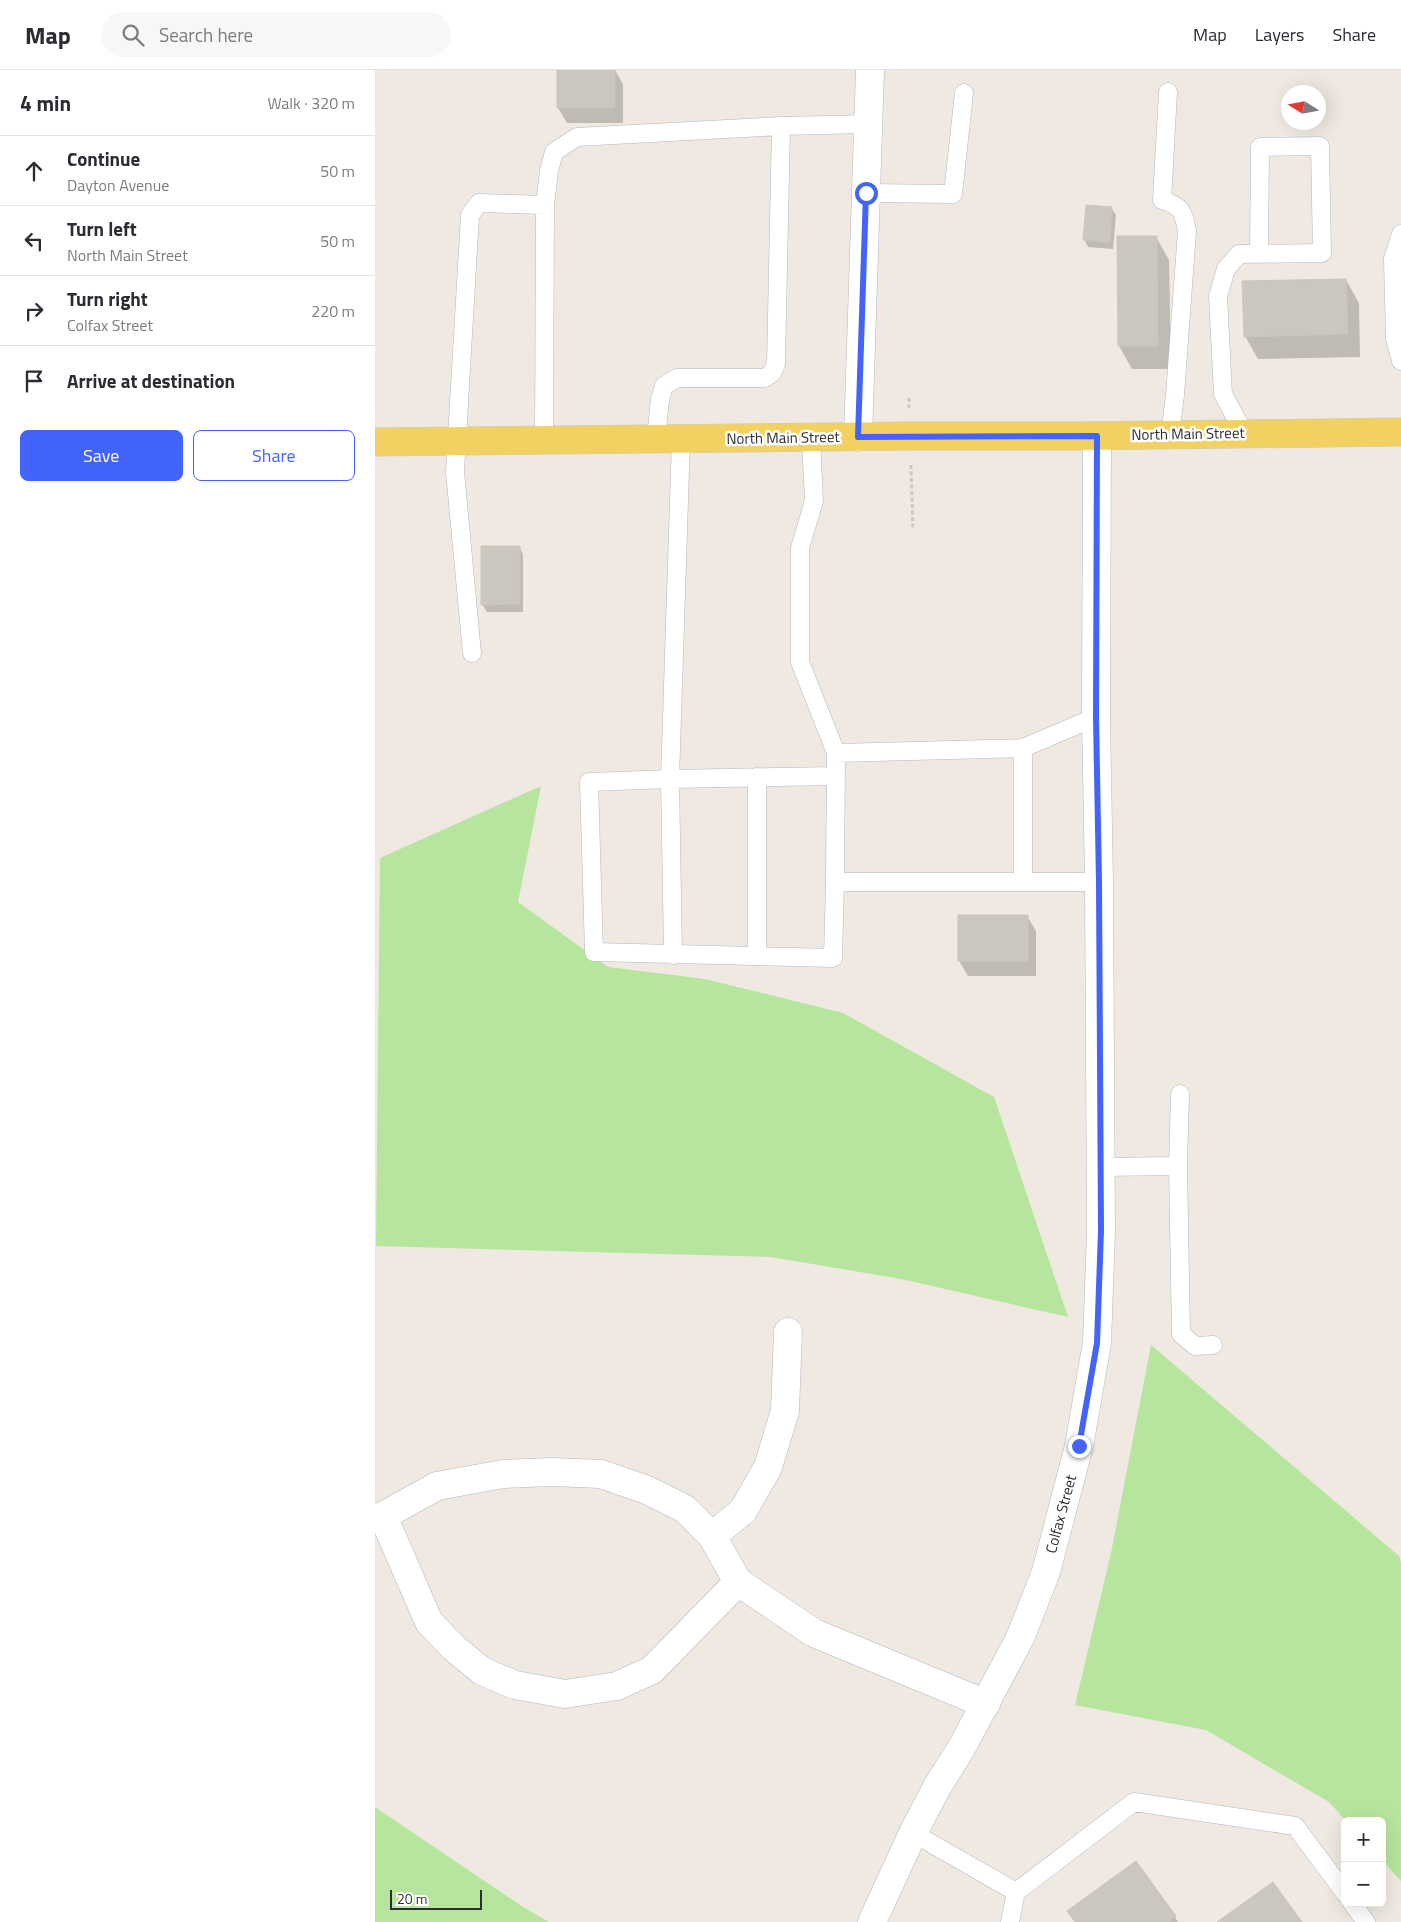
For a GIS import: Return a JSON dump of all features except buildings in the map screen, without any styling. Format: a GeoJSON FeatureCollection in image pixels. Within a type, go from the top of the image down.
{"type":"FeatureCollection","features":[{"type":"Feature","properties":{"kind":"main road","name":"North Main Street"},"geometry":{"type":"LineString","coordinates":[[375,442],[1401,432]]}},
{"type":"Feature","properties":{"kind":"street"},"geometry":{"type":"LineString","coordinates":[[858,437],[870,70]]}},
{"type":"Feature","properties":{"kind":"street","name":"Colfax Street"},"geometry":{"type":"LineString","coordinates":[[872,1922],[913,1833],[937,1787],[986,1704],[1020,1638],[1046,1572],[1079,1446],[1097,1343],[1101,1231],[1096,717],[1097,436]]}},
{"type":"Feature","properties":{"kind":"street"},"geometry":{"type":"LineString","coordinates":[[712,1536],[743,1511],[768,1467],[785,1411],[788,1332]]}},
{"type":"Feature","properties":{"kind":"street"},"geometry":{"type":"LineString","coordinates":[[738,1582],[652,1670],[617,1686],[565,1694],[515,1685],[481,1670],[454,1648],[429,1622],[379,1517],[437,1486],[503,1474],[552,1472],[601,1474],[647,1490],[685,1509],[712,1536],[738,1582],[814,1633],[986,1704]]}},
{"type":"Feature","properties":{"kind":"lane"},"geometry":{"type":"LineString","coordinates":[[1168,92],[1162,200],[1176,204],[1184,214],[1187,231],[1170,435]]}},
{"type":"Feature","properties":{"kind":"lane"},"geometry":{"type":"LineString","coordinates":[[866,193],[953,194],[964,93]]}},
{"type":"Feature","properties":{"kind":"lane"},"geometry":{"type":"LineString","coordinates":[[544,440],[545,205],[549,172],[554,152],[577,137],[781,126],[869,124]]}},
{"type":"Feature","properties":{"kind":"lane"},"geometry":{"type":"LineString","coordinates":[[673,955],[669,439],[660,399],[664,386],[677,378],[765,378],[772,373],[776,364],[781,126]]}},
{"type":"Feature","properties":{"kind":"lane"},"geometry":{"type":"LineString","coordinates":[[1244,433],[1223,394],[1218,296],[1226,269],[1239,254],[1259,254],[1322,253],[1320,146],[1260,147],[1259,254]]}},
{"type":"Feature","properties":{"kind":"lane"},"geometry":{"type":"LineString","coordinates":[[472,653],[455,472],[470,215],[479,203],[545,205]]}},
{"type":"Feature","properties":{"kind":"lane"},"geometry":{"type":"LineString","coordinates":[[1401,234],[1393,259],[1395,339],[1401,361]]}},
{"type":"Feature","properties":{"kind":"lane"},"geometry":{"type":"LineString","coordinates":[[811,438],[814,501],[800,548],[800,662],[836,753],[836,776],[835,882],[833,958],[593,952],[589,782],[836,776]]}},
{"type":"Feature","properties":{"kind":"lane"},"geometry":{"type":"LineString","coordinates":[[836,753],[1023,748],[1096,717]]}},
{"type":"Feature","properties":{"kind":"lane"},"geometry":{"type":"LineString","coordinates":[[1023,748],[1023,882]]}},
{"type":"Feature","properties":{"kind":"lane"},"geometry":{"type":"LineString","coordinates":[[757,777],[757,956]]}},
{"type":"Feature","properties":{"kind":"lane"},"geometry":{"type":"LineString","coordinates":[[835,882],[1099,882]]}},
{"type":"Feature","properties":{"kind":"lane"},"geometry":{"type":"LineString","coordinates":[[1180,1094],[1178,1166],[1181,1334],[1195,1346],[1213,1344]]}},
{"type":"Feature","properties":{"kind":"lane"},"geometry":{"type":"LineString","coordinates":[[1100,1167],[1178,1166]]}},
{"type":"Feature","properties":{"kind":"lane"},"geometry":{"type":"LineString","coordinates":[[1010,1922],[1016,1892],[1134,1802],[1295,1826],[1341,1888]]}},
{"type":"Feature","properties":{"kind":"lane"},"geometry":{"type":"LineString","coordinates":[[913,1833],[1016,1892]]}},
{"type":"Feature","properties":{"kind":"lane"},"geometry":{"type":"LineString","coordinates":[[1356,1907],[1366,1922]]}},
{"type":"Feature","properties":{"kind":"path"},"geometry":{"type":"LineString","coordinates":[[911,459],[913,529]]}},
{"type":"Feature","properties":{"kind":"green space"},"geometry":{"type":"Polygon","coordinates":[[[541,786],[518,902],[608,967],[705,979],[843,1013],[994,1097],[1068,1317],[901,1279],[771,1257],[376,1246],[380,858],[541,786]]]}},
{"type":"Feature","properties":{"kind":"green space"},"geometry":{"type":"Polygon","coordinates":[[[1151,1345],[1399,1556],[1401,1563],[1401,1881],[1386,1864],[1386,1817],[1342,1817],[1329,1802],[1206,1730],[1075,1705],[1111,1553],[1151,1345]]]}},
{"type":"Feature","properties":{"kind":"green space"},"geometry":{"type":"Polygon","coordinates":[[[375,1807],[523,1907],[549,1922],[375,1922],[375,1807]]]}},
{"type":"Feature","properties":{"kind":"route"},"geometry":{"type":"LineString","coordinates":[[866,193],[858,437],[1097,436],[1096,717],[1101,1231],[1097,1343],[1079,1446]]}}]}
